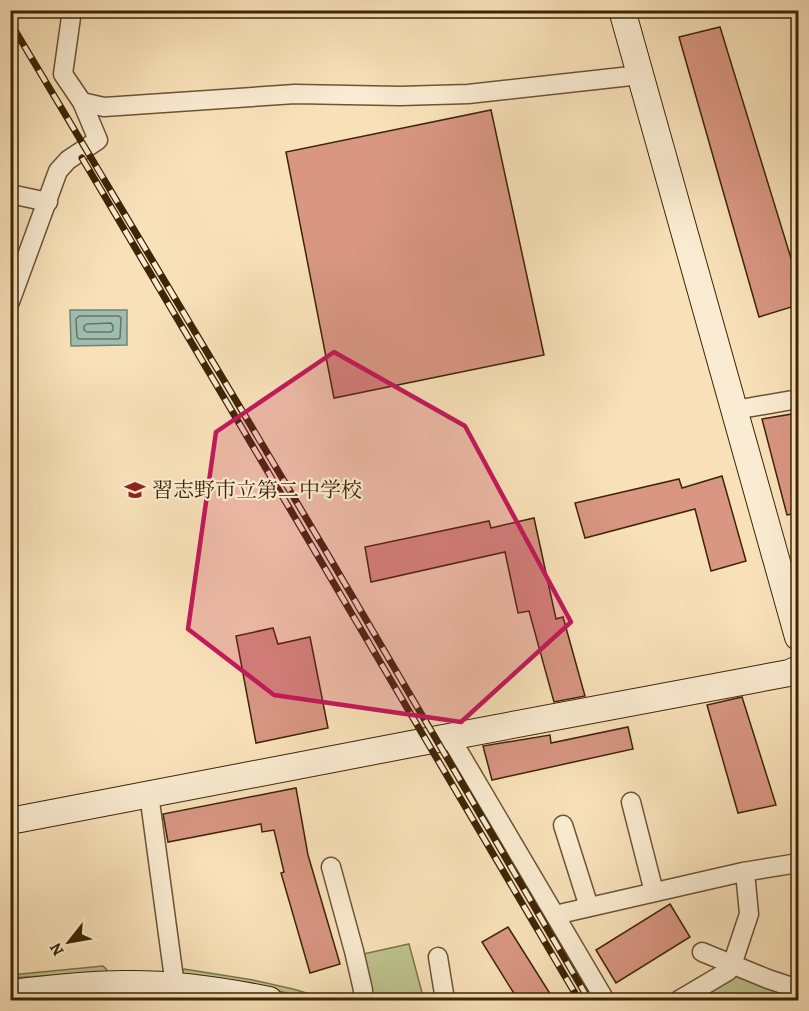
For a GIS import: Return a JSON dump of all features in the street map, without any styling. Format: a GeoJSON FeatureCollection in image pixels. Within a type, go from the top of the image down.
{"type":"FeatureCollection","features":[{"type":"Feature","properties":{"kind":"street"},"geometry":{"type":"LineString","coordinates":[[10,303],[58,171],[68,160],[98,140],[82,102],[63,74],[72,10]]}},
{"type":"Feature","properties":{"kind":"street"},"geometry":{"type":"LineString","coordinates":[[622,10],[798,637]]}},
{"type":"Feature","properties":{"kind":"street"},"geometry":{"type":"LineString","coordinates":[[82,102],[104,107],[295,94],[400,96],[468,94],[640,75]]}},
{"type":"Feature","properties":{"kind":"street"},"geometry":{"type":"LineString","coordinates":[[10,194],[48,202]]}},
{"type":"Feature","properties":{"kind":"street"},"geometry":{"type":"LineString","coordinates":[[735,410],[798,399]]}},
{"type":"Feature","properties":{"kind":"street"},"geometry":{"type":"LineString","coordinates":[[10,821],[789,673],[798,669]]}},
{"type":"Feature","properties":{"kind":"street"},"geometry":{"type":"LineString","coordinates":[[450,737],[605,1000]]}},
{"type":"Feature","properties":{"kind":"street"},"geometry":{"type":"LineString","coordinates":[[149,794],[175,986]]}},
{"type":"Feature","properties":{"kind":"street"},"geometry":{"type":"LineString","coordinates":[[631,802],[654,892]]}},
{"type":"Feature","properties":{"kind":"street"},"geometry":{"type":"LineString","coordinates":[[563,825],[589,907]]}},
{"type":"Feature","properties":{"kind":"street"},"geometry":{"type":"LineString","coordinates":[[555,915],[745,872],[798,863]]}},
{"type":"Feature","properties":{"kind":"street"},"geometry":{"type":"LineString","coordinates":[[331,867],[354,951],[363,990],[362,1000]]}},
{"type":"Feature","properties":{"kind":"street"},"geometry":{"type":"LineString","coordinates":[[679,1000],[728,971],[732,965],[749,914],[745,872]]}},
{"type":"Feature","properties":{"kind":"street"},"geometry":{"type":"LineString","coordinates":[[702,952],[796,989]]}},
{"type":"Feature","properties":{"kind":"street"},"geometry":{"type":"LineString","coordinates":[[438,957],[445,1000]]}},
{"type":"Feature","properties":{"kind":"street"},"geometry":{"type":"LineString","coordinates":[[10,993],[111,984],[175,986],[269,1000]]}},
{"type":"Feature","properties":{"kind":"highlighted area"},"geometry":{"type":"Polygon","coordinates":[[[334,352],[465,426],[571,622],[461,722],[274,695],[188,629],[216,432],[334,352]]]}},
{"type":"Feature","properties":{"kind":"green space"},"geometry":{"type":"Polygon","coordinates":[[[409,944],[424,1000],[375,1000],[370,988],[363,954],[409,944]]]}},
{"type":"Feature","properties":{"kind":"green space"},"geometry":{"type":"Polygon","coordinates":[[[103,966],[107,970],[106,973],[11,978],[11,975],[103,966]]]}},
{"type":"Feature","properties":{"kind":"green space"},"geometry":{"type":"Polygon","coordinates":[[[733,968],[792,989],[788,1000],[682,1000],[733,968]]]}},
{"type":"Feature","properties":{"kind":"green space"},"geometry":{"type":"Polygon","coordinates":[[[184,969],[253,980],[330,1000],[314,1000],[252,984],[184,975],[182,971],[184,969]]]}},
{"type":"Feature","properties":{"kind":"water"},"geometry":{"type":"Polygon","coordinates":[[[70,310],[127,310],[127,345],[71,346],[70,310]]]}},
{"type":"Feature","properties":{"kind":"building"},"geometry":{"type":"Polygon","coordinates":[[[720,27],[798,281],[798,305],[759,317],[679,37],[720,27]]]}},
{"type":"Feature","properties":{"kind":"building"},"geometry":{"type":"Polygon","coordinates":[[[491,110],[544,355],[334,398],[286,152],[491,110]]]}},
{"type":"Feature","properties":{"kind":"building"},"geometry":{"type":"Polygon","coordinates":[[[798,413],[798,513],[787,515],[762,419],[798,413]]]}},
{"type":"Feature","properties":{"kind":"building"},"geometry":{"type":"Polygon","coordinates":[[[722,476],[746,561],[711,571],[695,509],[585,538],[575,503],[679,479],[682,488],[722,476]]]}},
{"type":"Feature","properties":{"kind":"building"},"geometry":{"type":"Polygon","coordinates":[[[534,518],[556,619],[563,617],[585,696],[554,702],[529,611],[518,613],[505,552],[371,582],[365,547],[489,521],[491,528],[534,518]]]}},
{"type":"Feature","properties":{"kind":"building"},"geometry":{"type":"Polygon","coordinates":[[[273,628],[278,644],[310,637],[328,728],[256,743],[236,636],[273,628]]]}},
{"type":"Feature","properties":{"kind":"building"},"geometry":{"type":"Polygon","coordinates":[[[742,697],[776,805],[738,813],[707,705],[742,697]]]}},
{"type":"Feature","properties":{"kind":"building"},"geometry":{"type":"Polygon","coordinates":[[[628,727],[633,749],[492,780],[483,746],[550,735],[551,743],[628,727]]]}},
{"type":"Feature","properties":{"kind":"building"},"geometry":{"type":"Polygon","coordinates":[[[296,788],[308,855],[340,964],[310,973],[281,873],[284,872],[274,830],[262,832],[261,824],[168,842],[163,814],[296,788]]]}},
{"type":"Feature","properties":{"kind":"building"},"geometry":{"type":"Polygon","coordinates":[[[670,904],[690,937],[616,983],[596,950],[670,904]]]}},
{"type":"Feature","properties":{"kind":"building"},"geometry":{"type":"Polygon","coordinates":[[[508,927],[554,1000],[518,1000],[482,942],[508,927]]]}},
{"type":"Feature","properties":{"kind":"railway"},"geometry":{"type":"LineString","coordinates":[[10,22],[324,548],[589,1000]]}},
{"type":"Feature","properties":{"kind":"railway"},"geometry":{"type":"LineString","coordinates":[[82,158],[579,1000]]}},
{"type":"Feature","properties":{"kind":"place","name":"習志野市立第二中学校"},"geometry":{"type":"Point","coordinates":[135,490]}}]}
